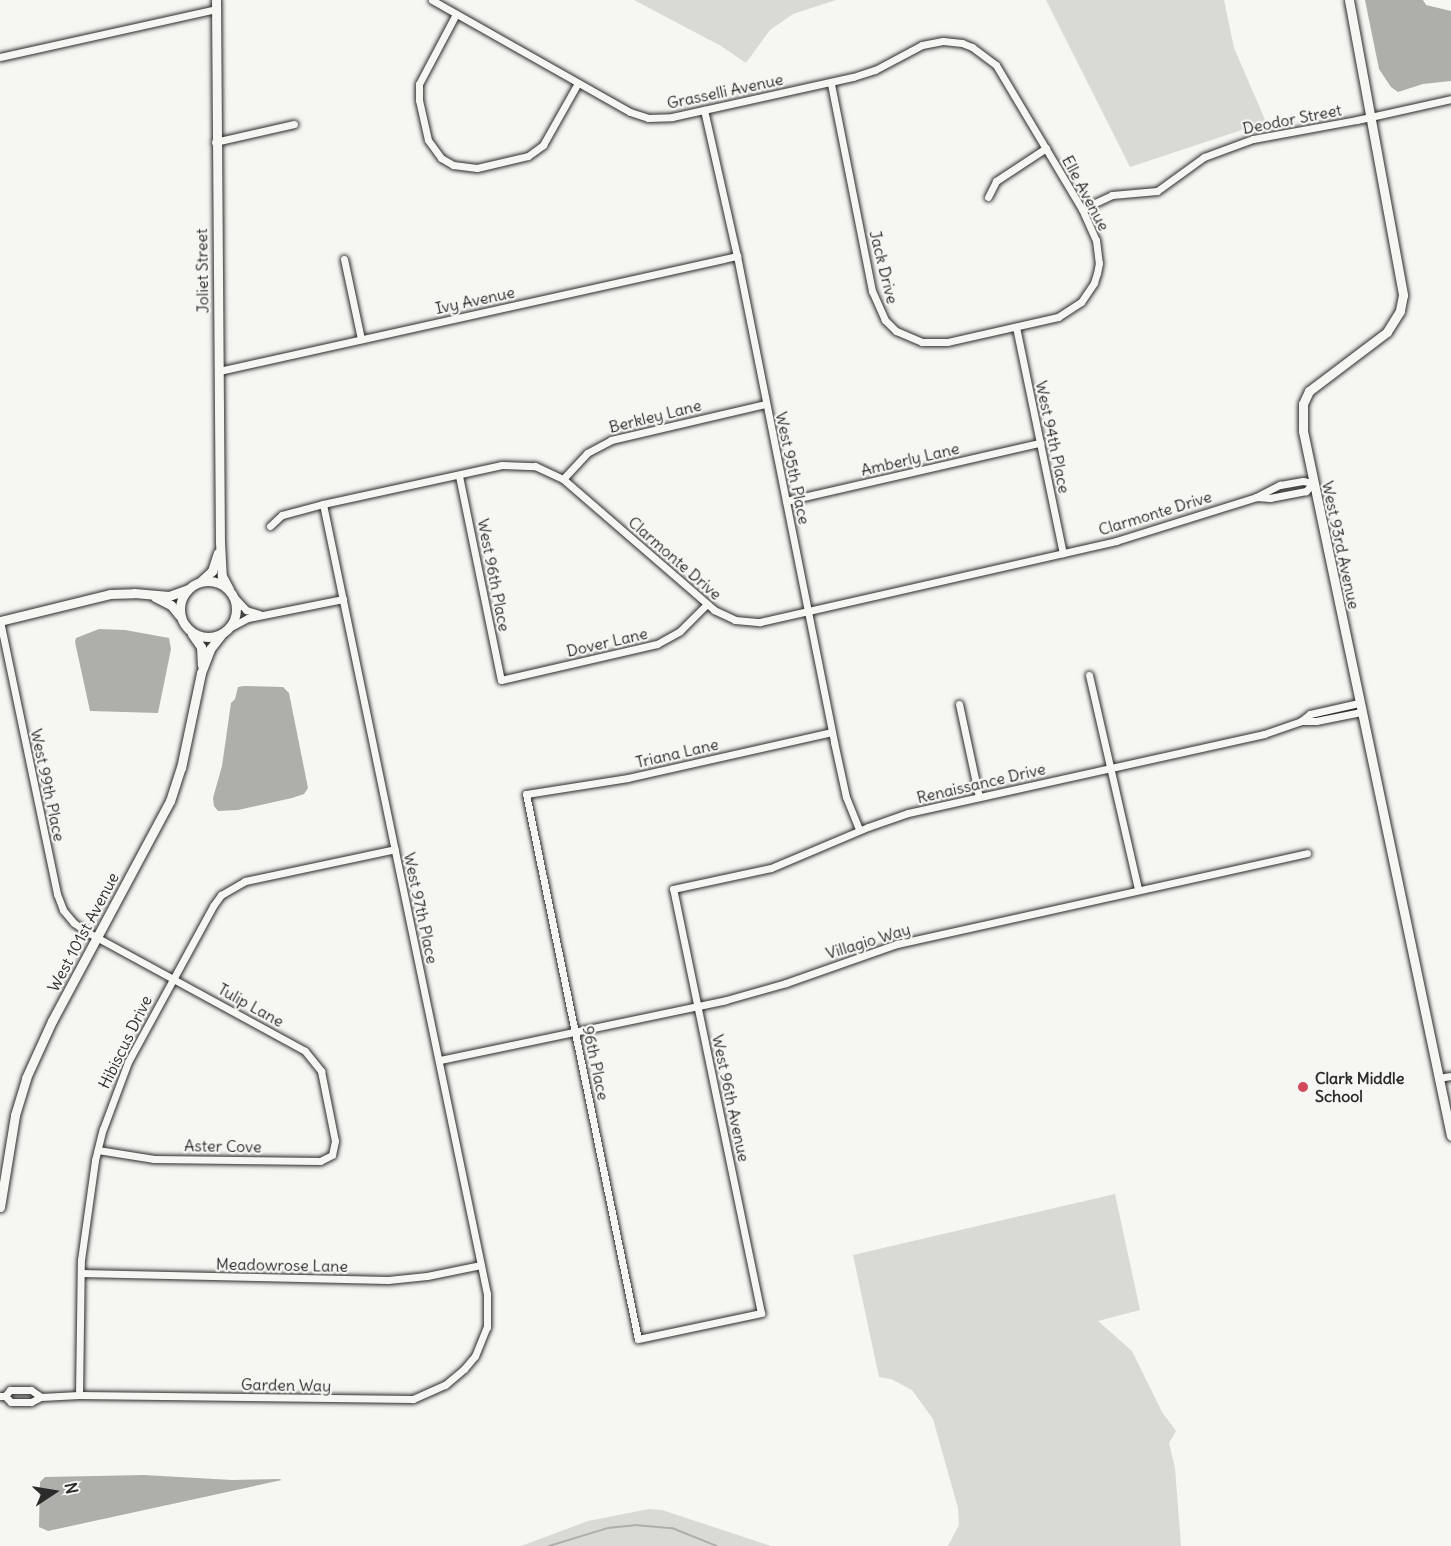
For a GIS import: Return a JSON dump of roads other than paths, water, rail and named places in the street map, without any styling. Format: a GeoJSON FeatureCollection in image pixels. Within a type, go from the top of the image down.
{"type":"FeatureCollection","features":[{"type":"Feature","properties":{"kind":"street","name":"Grasselli Avenue"},"geometry":{"type":"LineString","coordinates":[[432,0],[630,112],[648,118],[672,117],[831,83],[875,70],[922,45],[943,41],[962,43],[972,47]]}},
{"type":"Feature","properties":{"kind":"street","name":"West 93rd Avenue"},"geometry":{"type":"LineString","coordinates":[[1349,0],[1403,295],[1400,311],[1387,332],[1309,391],[1303,404],[1302,424],[1451,1136]]}},
{"type":"Feature","properties":{"kind":"street"},"geometry":{"type":"LineString","coordinates":[[0,57],[216,4]]}},
{"type":"Feature","properties":{"kind":"street","name":"Joliet Street"},"geometry":{"type":"LineString","coordinates":[[216,4],[215,142],[220,542],[222,576],[232,593]]}},
{"type":"Feature","properties":{"kind":"street"},"geometry":{"type":"LineString","coordinates":[[456,14],[419,84],[419,100],[428,140],[441,158],[453,165],[477,168],[528,156],[543,145],[578,83]]}},
{"type":"Feature","properties":{"kind":"street","name":"Elle Avenue"},"geometry":{"type":"LineString","coordinates":[[972,47],[996,65],[1082,209],[1096,240],[1098,252],[1094,283],[1081,302],[1058,317],[1016,327]]}},
{"type":"Feature","properties":{"kind":"street","name":"Jack Drive"},"geometry":{"type":"LineString","coordinates":[[831,83],[873,291],[885,320],[910,339],[933,343],[1016,327]]}},
{"type":"Feature","properties":{"kind":"street","name":"Deodor Street"},"geometry":{"type":"LineString","coordinates":[[1082,209],[1112,195],[1157,191],[1204,157],[1253,139],[1369,118],[1451,99]]}},
{"type":"Feature","properties":{"kind":"street","name":"West 95th Place"},"geometry":{"type":"LineString","coordinates":[[704,110],[737,256],[832,732],[846,797],[859,830]]}},
{"type":"Feature","properties":{"kind":"street"},"geometry":{"type":"LineString","coordinates":[[215,142],[294,124]]}},
{"type":"Feature","properties":{"kind":"street"},"geometry":{"type":"LineString","coordinates":[[988,197],[996,181],[1046,148]]}},
{"type":"Feature","properties":{"kind":"street","name":"Ivy Avenue"},"geometry":{"type":"LineString","coordinates":[[219,370],[737,256]]}},
{"type":"Feature","properties":{"kind":"street"},"geometry":{"type":"LineString","coordinates":[[344,259],[361,339]]}},
{"type":"Feature","properties":{"kind":"street","name":"West 94th Place"},"geometry":{"type":"LineString","coordinates":[[1016,327],[1063,553]]}},
{"type":"Feature","properties":{"kind":"street","name":"Berkley Lane"},"geometry":{"type":"LineString","coordinates":[[563,479],[588,453],[611,440],[766,404]]}},
{"type":"Feature","properties":{"kind":"street","name":"Amberly Lane"},"geometry":{"type":"LineString","coordinates":[[786,501],[1040,443]]}},
{"type":"Feature","properties":{"kind":"street","name":"Clarmonte Drive"},"geometry":{"type":"LineString","coordinates":[[270,526],[282,515],[323,504],[518,464],[544,469],[563,479],[706,604],[728,617],[752,622],[1116,541],[1256,497],[1280,485],[1303,481],[1313,483],[1306,491],[1270,498],[1256,497]]}},
{"type":"Feature","properties":{"kind":"street","name":"West 96th Place"},"geometry":{"type":"LineString","coordinates":[[459,476],[501,680]]}},
{"type":"Feature","properties":{"kind":"street","name":"West 97th Place"},"geometry":{"type":"LineString","coordinates":[[323,504],[440,1060],[487,1294],[488,1318]]}},
{"type":"Feature","properties":{"kind":"street","name":"Joliet Street"},"geometry":{"type":"LineString","coordinates":[[200,582],[213,569],[220,542]]}},
{"type":"Feature","properties":{"kind":"street"},"geometry":{"type":"LineString","coordinates":[[0,621],[110,594],[169,596],[200,582],[217,582],[232,593],[246,610],[265,615]]}},
{"type":"Feature","properties":{"kind":"street"},"geometry":{"type":"LineString","coordinates":[[182,620],[180,606],[188,589]]}},
{"type":"Feature","properties":{"kind":"street"},"geometry":{"type":"LineString","coordinates":[[229,628],[236,616],[232,593]]}},
{"type":"Feature","properties":{"kind":"street"},"geometry":{"type":"LineString","coordinates":[[150,595],[171,605],[190,631],[203,637],[221,635],[244,620],[343,599]]}},
{"type":"Feature","properties":{"kind":"street","name":"Dover Lane"},"geometry":{"type":"LineString","coordinates":[[501,680],[657,644],[680,631],[706,604]]}},
{"type":"Feature","properties":{"kind":"street","name":"West 99th Place"},"geometry":{"type":"LineString","coordinates":[[0,621],[59,900],[74,923],[98,938]]}},
{"type":"Feature","properties":{"kind":"street","name":"West 101st Avenue"},"geometry":{"type":"LineString","coordinates":[[190,631],[201,647],[201,673]]}},
{"type":"Feature","properties":{"kind":"street","name":"West 101st Avenue"},"geometry":{"type":"LineString","coordinates":[[0,1207],[9,1145],[23,1085],[38,1048],[174,792],[201,673],[210,650],[221,635]]}},
{"type":"Feature","properties":{"kind":"street"},"geometry":{"type":"LineString","coordinates":[[1089,675],[1138,889]]}},
{"type":"Feature","properties":{"kind":"street"},"geometry":{"type":"LineString","coordinates":[[959,704],[979,797]]}},
{"type":"Feature","properties":{"kind":"street","name":"Renaissance Drive"},"geometry":{"type":"LineString","coordinates":[[673,889],[771,868],[859,830],[908,813],[1264,734],[1301,722],[1316,722],[1360,708]]}},
{"type":"Feature","properties":{"kind":"street","name":"Triana Lane"},"geometry":{"type":"LineString","coordinates":[[526,794],[628,778],[832,732]]}},
{"type":"Feature","properties":{"kind":"street","name":"96th Place"},"geometry":{"type":"LineString","coordinates":[[526,794],[638,1339]]}},
{"type":"Feature","properties":{"kind":"street","name":"Hibiscus Drive"},"geometry":{"type":"LineString","coordinates":[[79,1395],[81,1273],[98,1150],[121,1077],[213,906],[232,886],[245,881],[395,849]]}},
{"type":"Feature","properties":{"kind":"street","name":"Villagio Way"},"geometry":{"type":"LineString","coordinates":[[440,1060],[698,1006],[786,983],[897,944],[1307,853]]}},
{"type":"Feature","properties":{"kind":"street","name":"West 96th Avenue"},"geometry":{"type":"LineString","coordinates":[[638,1339],[761,1313],[673,889]]}},
{"type":"Feature","properties":{"kind":"street","name":"Tulip Lane"},"geometry":{"type":"LineString","coordinates":[[98,938],[310,1055],[321,1071],[335,1141]]}},
{"type":"Feature","properties":{"kind":"street"},"geometry":{"type":"LineString","coordinates":[[1438,1078],[1451,1076]]}},
{"type":"Feature","properties":{"kind":"street","name":"Aster Cove"},"geometry":{"type":"LineString","coordinates":[[98,1150],[154,1158],[320,1161],[333,1155],[335,1141]]}},
{"type":"Feature","properties":{"kind":"street","name":"Meadowrose Lane"},"geometry":{"type":"LineString","coordinates":[[81,1273],[388,1280],[427,1276],[481,1265]]}},
{"type":"Feature","properties":{"kind":"street","name":"Garden Way"},"geometry":{"type":"LineString","coordinates":[[41,1397],[31,1390],[10,1390],[3,1396],[11,1402],[31,1402],[41,1397],[79,1395],[412,1399],[445,1385],[464,1369],[475,1356],[488,1318]]}},
{"type":"Feature","properties":{"kind":"waterway"},"geometry":{"type":"LineString","coordinates":[[549,1546],[608,1528],[635,1525],[672,1528],[717,1546]]}},
{"type":"Feature","properties":{"kind":"place","name":"Clark Middle School"},"geometry":{"type":"Point","coordinates":[1303,1087]}}]}
